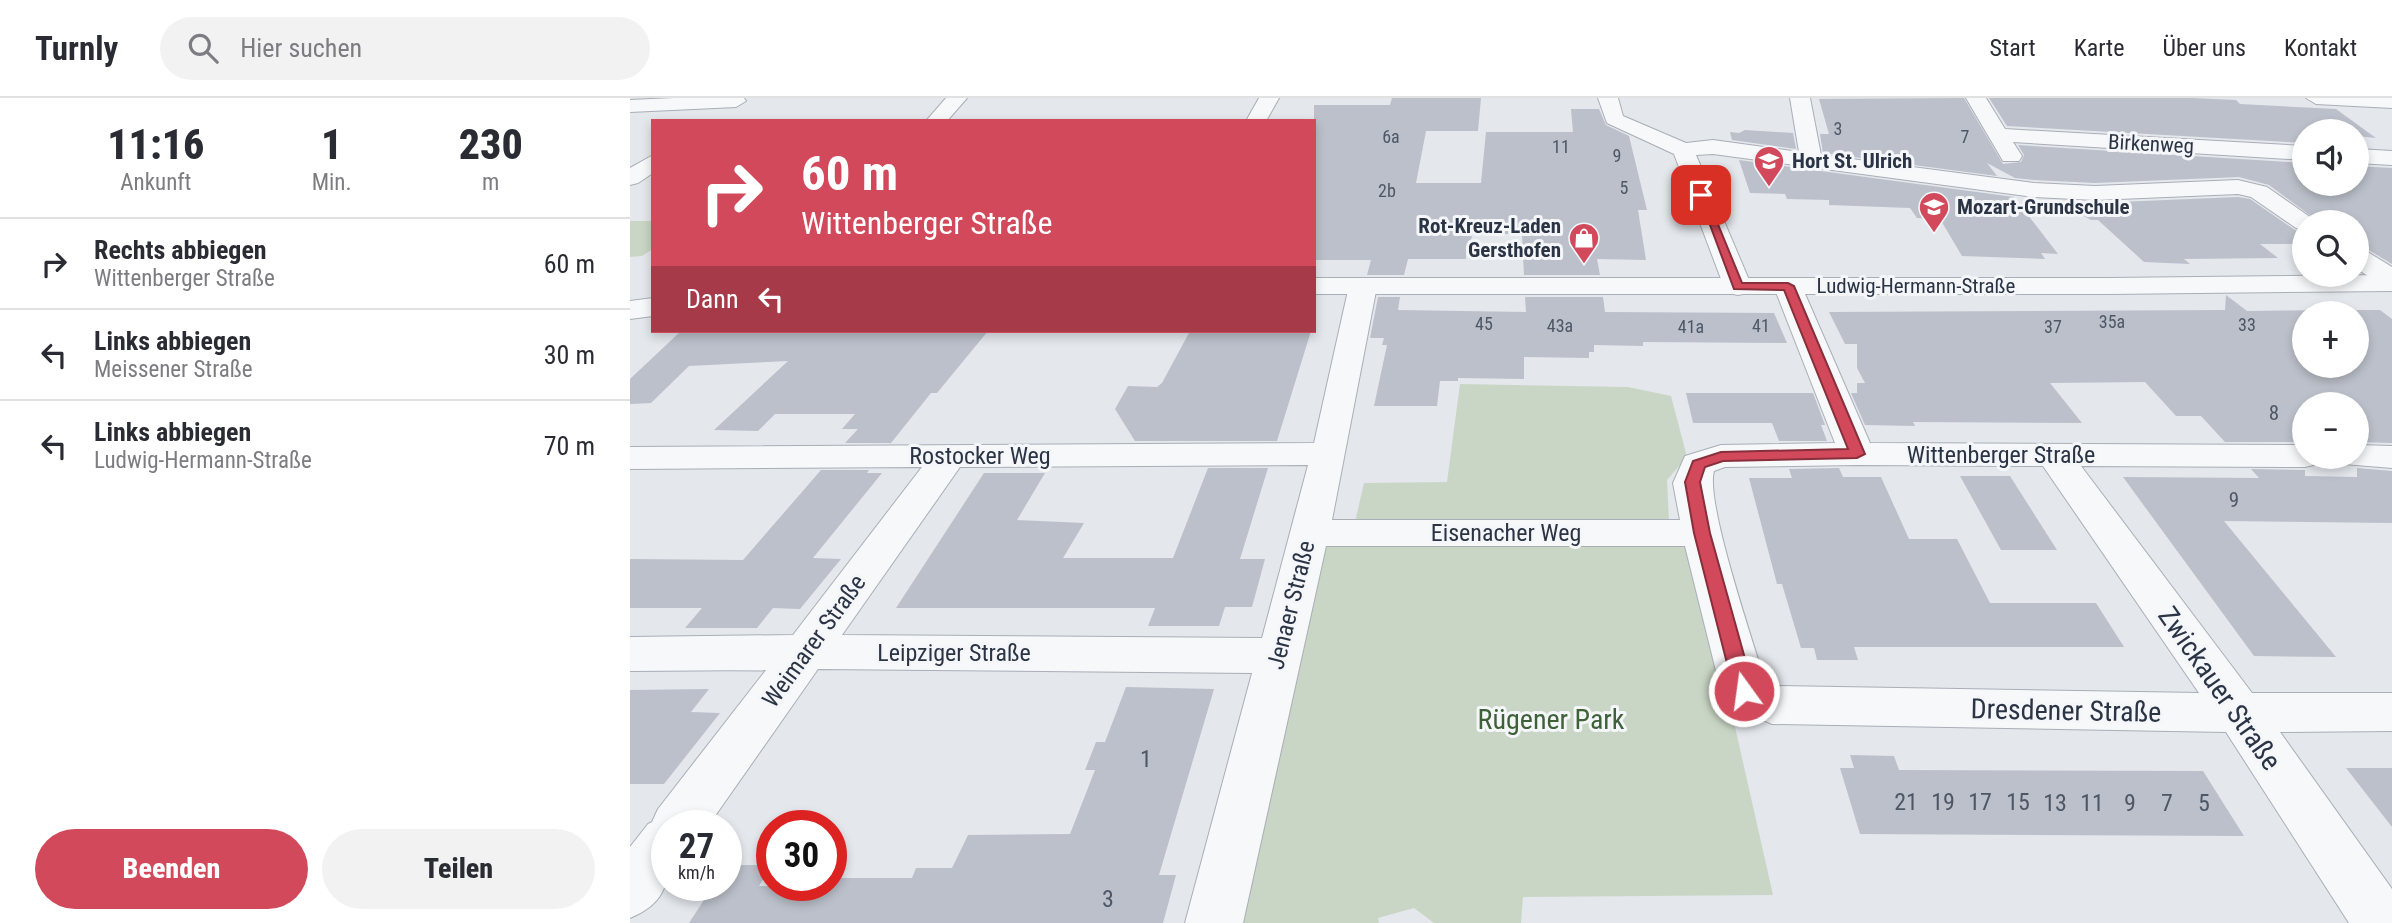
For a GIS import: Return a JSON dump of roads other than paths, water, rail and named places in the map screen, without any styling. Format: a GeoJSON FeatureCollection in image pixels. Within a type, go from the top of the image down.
{"type":"FeatureCollection","features":[{"type":"Feature","properties":{"kind":"street"},"geometry":{"type":"LineString","coordinates":[[938,119],[957,98]]}},
{"type":"Feature","properties":{"kind":"street"},"geometry":{"type":"LineString","coordinates":[[1257,119],[1269,98]]}},
{"type":"Feature","properties":{"kind":"street"},"geometry":{"type":"LineString","coordinates":[[1608,98],[1614,119],[1683,150],[1713,146],[2034,190],[2095,193],[2238,187],[2259,192],[2292,214]]}},
{"type":"Feature","properties":{"kind":"street"},"geometry":{"type":"LineString","coordinates":[[1800,98],[1811,159]]}},
{"type":"Feature","properties":{"kind":"street"},"geometry":{"type":"LineString","coordinates":[[1976,98],[2034,190]]}},
{"type":"Feature","properties":{"kind":"street"},"geometry":{"type":"LineString","coordinates":[[2316,98],[2392,102]]}},
{"type":"Feature","properties":{"kind":"street"},"geometry":{"type":"LineString","coordinates":[[630,106],[739,100]]}},
{"type":"Feature","properties":{"kind":"street"},"geometry":{"type":"LineString","coordinates":[[712,119],[739,100]]}},
{"type":"Feature","properties":{"kind":"street","name":"Birkenweg"},"geometry":{"type":"LineString","coordinates":[[1997,135],[2292,152]]}},
{"type":"Feature","properties":{"kind":"street"},"geometry":{"type":"LineString","coordinates":[[1683,150],[1738,287]]}},
{"type":"Feature","properties":{"kind":"street"},"geometry":{"type":"LineString","coordinates":[[2369,157],[2392,158]]}},
{"type":"Feature","properties":{"kind":"street"},"geometry":{"type":"LineString","coordinates":[[630,178],[651,163]]}},
{"type":"Feature","properties":{"kind":"street"},"geometry":{"type":"LineString","coordinates":[[630,188],[651,187]]}},
{"type":"Feature","properties":{"kind":"street"},"geometry":{"type":"LineString","coordinates":[[2369,269],[2386,287]]}},
{"type":"Feature","properties":{"kind":"street","name":"Ludwig-Hermann-Straße"},"geometry":{"type":"LineString","coordinates":[[1316,286],[2386,287]]}},
{"type":"Feature","properties":{"kind":"street","name":"Jenaer Straße"},"geometry":{"type":"LineString","coordinates":[[1214,923],[1329,454],[1363,286]]}},
{"type":"Feature","properties":{"kind":"street"},"geometry":{"type":"LineString","coordinates":[[1788,286],[1857,454]]}},
{"type":"Feature","properties":{"kind":"street"},"geometry":{"type":"LineString","coordinates":[[630,310],[651,307]]}},
{"type":"Feature","properties":{"kind":"street","name":"Rostocker Weg"},"geometry":{"type":"LineString","coordinates":[[630,458],[1329,454]]}},
{"type":"Feature","properties":{"kind":"street","name":"Zwickauer Straße"},"geometry":{"type":"LineString","coordinates":[[2054,455],[2239,713],[2382,923]]}},
{"type":"Feature","properties":{"kind":"street","name":"Weimarer Straße"},"geometry":{"type":"LineString","coordinates":[[689,810],[950,456]]}},
{"type":"Feature","properties":{"kind":"street","name":"Wittenberger Straße"},"geometry":{"type":"LineString","coordinates":[[1702,533],[1692,482],[1699,464],[1721,456],[2292,456]]}},
{"type":"Feature","properties":{"kind":"street"},"geometry":{"type":"LineString","coordinates":[[2369,456],[2392,457]]}},
{"type":"Feature","properties":{"kind":"street","name":"Eisenacher Weg"},"geometry":{"type":"LineString","coordinates":[[1309,533],[1702,533]]}},
{"type":"Feature","properties":{"kind":"street","name":"Dresdener Straße"},"geometry":{"type":"LineString","coordinates":[[1702,533],[1744,691],[1772,705],[2239,713],[2392,712]]}},
{"type":"Feature","properties":{"kind":"street","name":"Leipziger Straße"},"geometry":{"type":"LineString","coordinates":[[630,654],[805,652],[1279,656]]}},
{"type":"Feature","properties":{"kind":"street"},"geometry":{"type":"LineString","coordinates":[[630,891],[651,863]]}},
{"type":"Feature","properties":{"kind":"place","name":"Hort St. Ulrich"},"geometry":{"type":"Point","coordinates":[1769,188]}},
{"type":"Feature","properties":{"kind":"place","name":"Mozart-Grundschule"},"geometry":{"type":"Point","coordinates":[1934,234]}},
{"type":"Feature","properties":{"kind":"place","name":"Rot-Kreuz-Laden Gersthofen"},"geometry":{"type":"Point","coordinates":[1584,265]}},
{"type":"Feature","properties":{"kind":"park label","name":"Rügener Park"},"geometry":{"type":"Point","coordinates":[1551,719]}}]}
